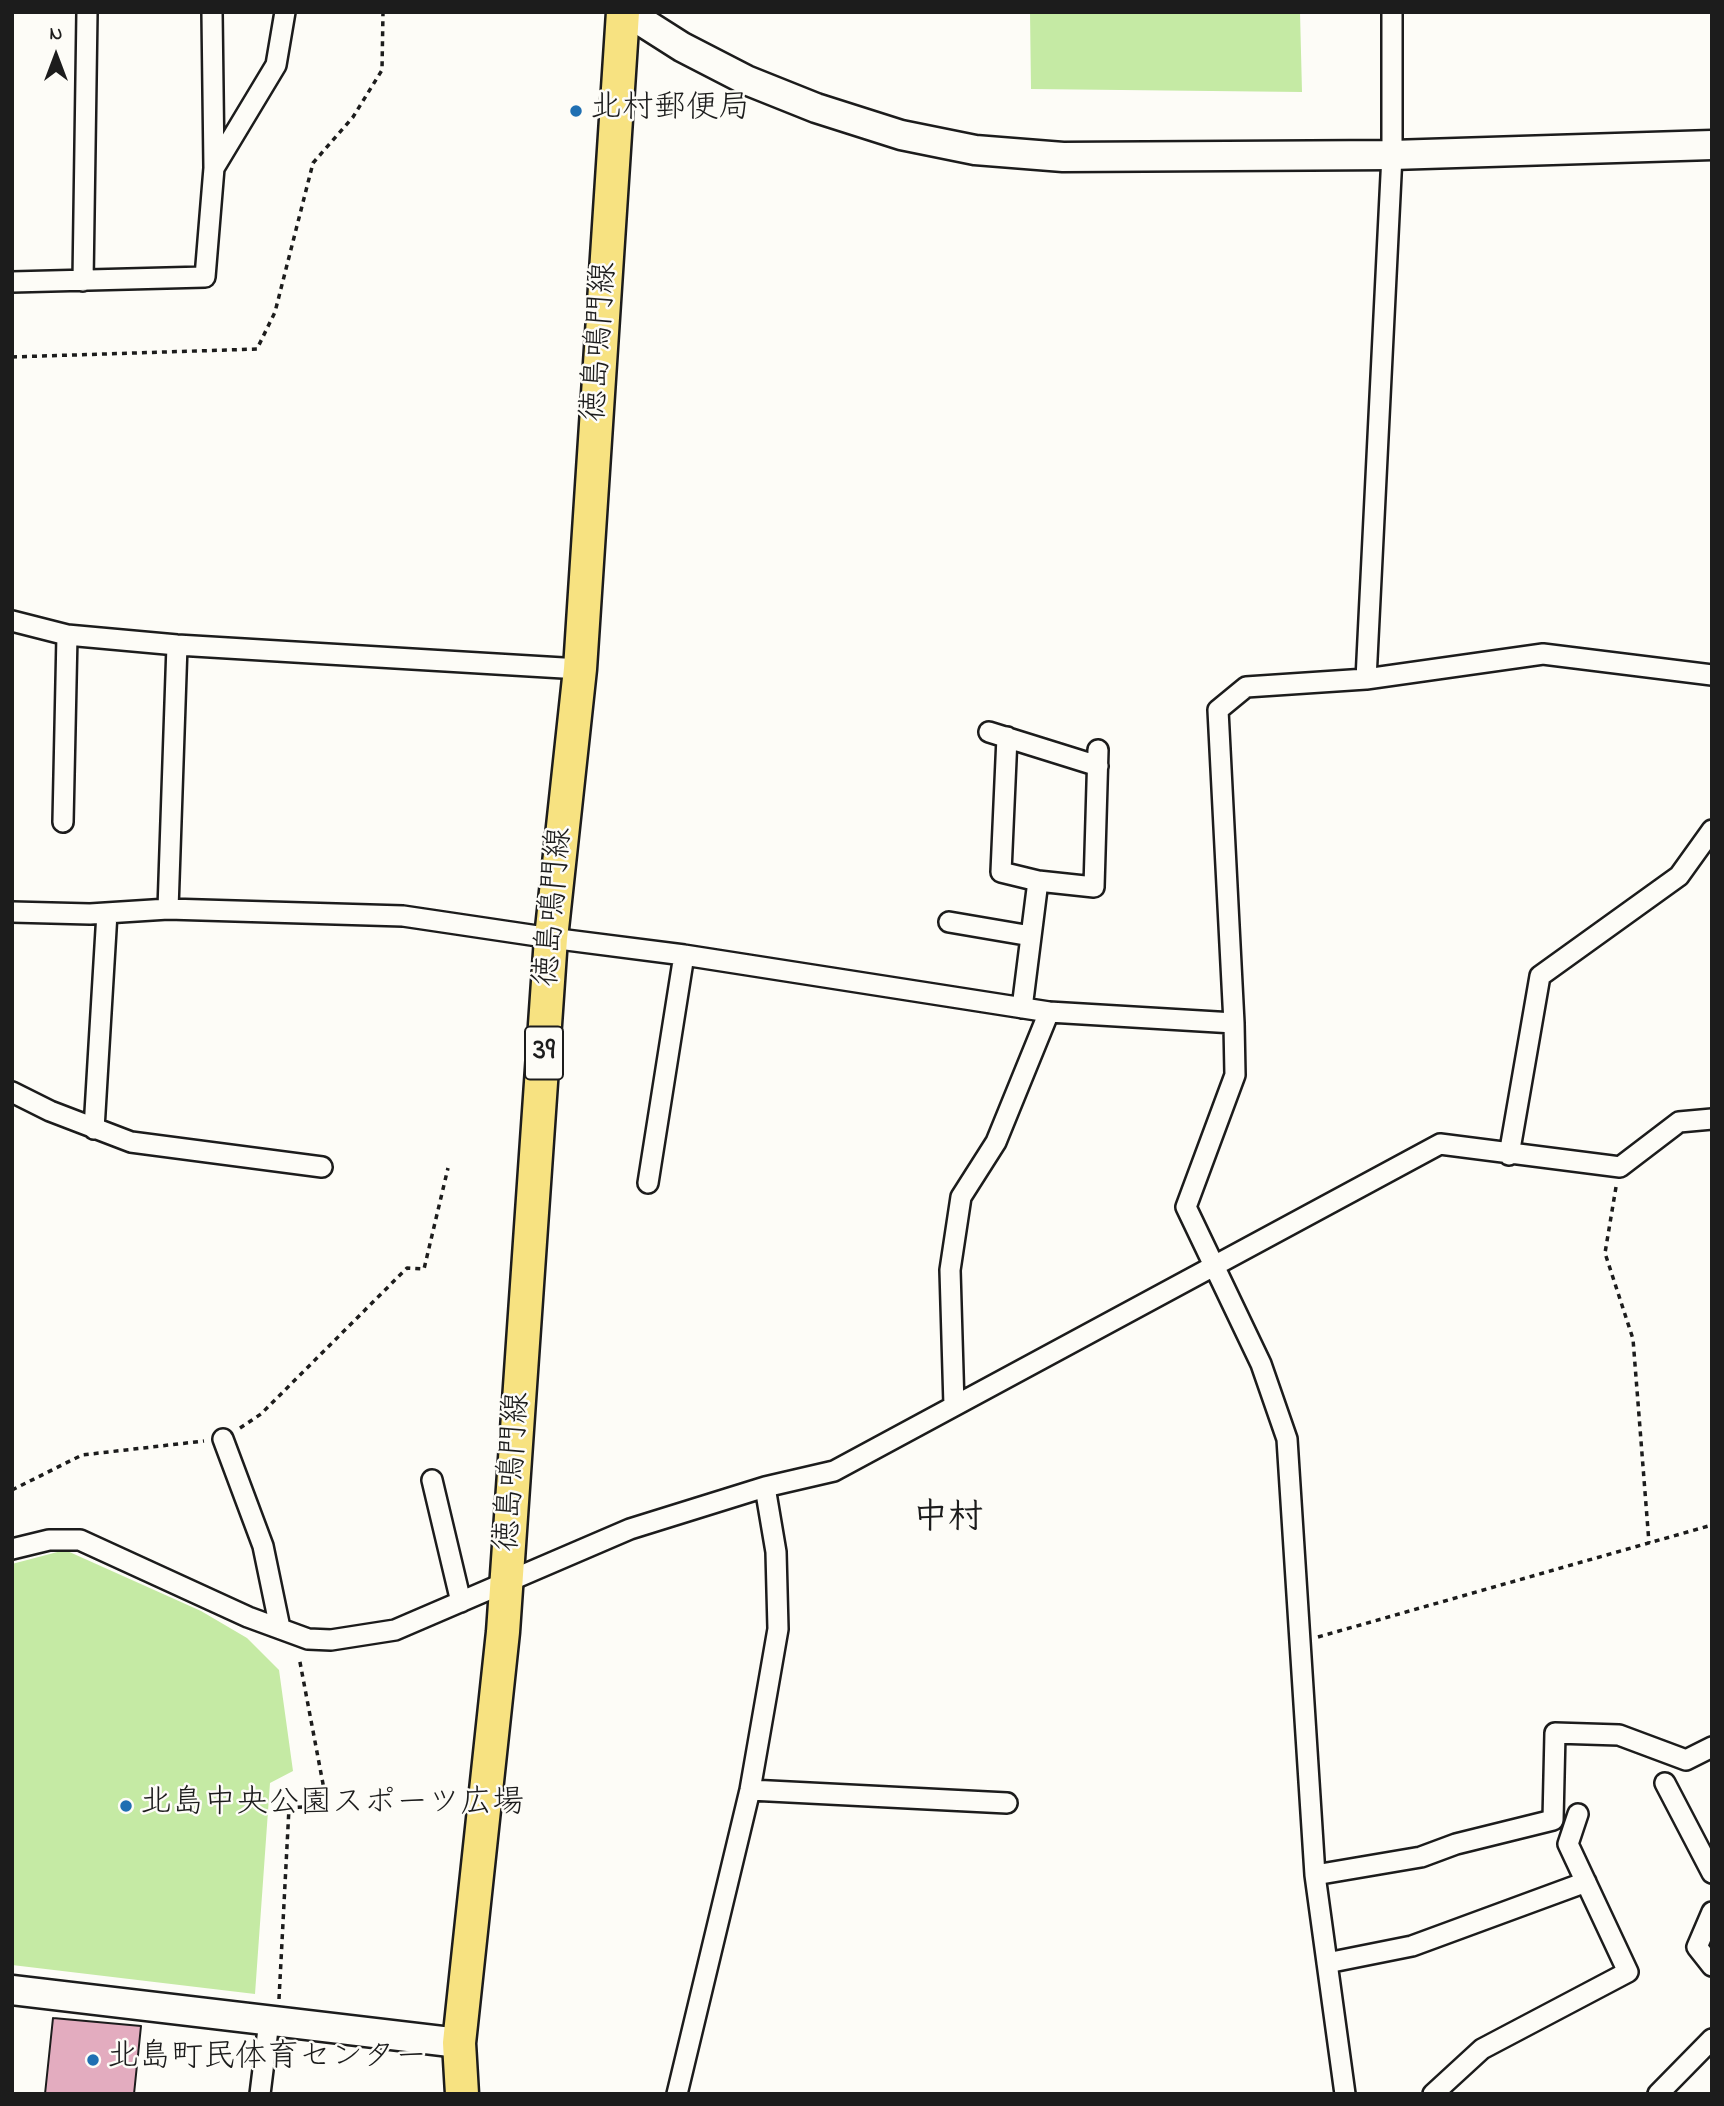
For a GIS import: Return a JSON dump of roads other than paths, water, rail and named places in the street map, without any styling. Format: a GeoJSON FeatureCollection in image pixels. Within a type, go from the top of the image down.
{"type":"FeatureCollection","features":[{"type":"Feature","properties":{"kind":"main road","name":"徳島鳴門線"},"geometry":{"type":"LineString","coordinates":[[462,2094],[459,2043],[508,1582],[551,938],[580,669],[625,12]]}},
{"type":"Feature","properties":{"kind":"street"},"geometry":{"type":"LineString","coordinates":[[83,281],[87,12]]}},
{"type":"Feature","properties":{"kind":"street"},"geometry":{"type":"LineString","coordinates":[[12,282],[205,277],[214,168],[212,12]]}},
{"type":"Feature","properties":{"kind":"street"},"geometry":{"type":"LineString","coordinates":[[214,168],[276,65],[285,12]]}},
{"type":"Feature","properties":{"kind":"street"},"geometry":{"type":"LineString","coordinates":[[625,12],[682,47],[746,80],[816,108],[901,135],[975,150],[1063,157],[1392,155],[1712,145]]}},
{"type":"Feature","properties":{"kind":"street"},"geometry":{"type":"LineString","coordinates":[[1366,679],[1392,155],[1392,12]]}},
{"type":"Feature","properties":{"kind":"street"},"geometry":{"type":"LineString","coordinates":[[12,621],[67,635],[177,645],[580,669]]}},
{"type":"Feature","properties":{"kind":"street"},"geometry":{"type":"LineString","coordinates":[[63,822],[67,635]]}},
{"type":"Feature","properties":{"kind":"street"},"geometry":{"type":"LineString","coordinates":[[168,909],[177,645]]}},
{"type":"Feature","properties":{"kind":"street"},"geometry":{"type":"LineString","coordinates":[[1345,2094],[1315,1875],[1287,1439],[1261,1364],[1186,1207],[1235,1075],[1218,710],[1246,687],[1366,679],[1544,654],[1712,675]]}},
{"type":"Feature","properties":{"kind":"street"},"geometry":{"type":"LineString","coordinates":[[998,734],[1098,758],[1094,887],[1038,881],[1001,872],[998,734]]}},
{"type":"Feature","properties":{"kind":"street"},"geometry":{"type":"LineString","coordinates":[[1509,1155],[1540,976],[1679,876],[1712,830]]}},
{"type":"Feature","properties":{"kind":"street"},"geometry":{"type":"LineString","coordinates":[[1022,1008],[1038,881]]}},
{"type":"Feature","properties":{"kind":"street"},"geometry":{"type":"LineString","coordinates":[[12,912],[107,913],[168,909],[403,916],[684,955],[1049,1012],[1234,1023]]}},
{"type":"Feature","properties":{"kind":"street"},"geometry":{"type":"LineString","coordinates":[[94,1129],[107,913]]}},
{"type":"Feature","properties":{"kind":"street"},"geometry":{"type":"LineString","coordinates":[[949,922],[1031,936]]}},
{"type":"Feature","properties":{"kind":"street"},"geometry":{"type":"LineString","coordinates":[[648,1183],[684,955]]}},
{"type":"Feature","properties":{"kind":"street"},"geometry":{"type":"LineString","coordinates":[[954,1406],[950,1270],[961,1197],[996,1142],[1049,1012]]}},
{"type":"Feature","properties":{"kind":"street"},"geometry":{"type":"LineString","coordinates":[[12,1092],[94,1129],[131,1142],[322,1167]]}},
{"type":"Feature","properties":{"kind":"street"},"geometry":{"type":"LineString","coordinates":[[12,1549],[49,1540],[80,1540],[248,1617],[307,1639],[331,1640],[395,1630],[630,1529],[765,1487],[834,1471],[1440,1144],[1509,1155],[1620,1167],[1679,1122],[1712,1119]]}},
{"type":"Feature","properties":{"kind":"street"},"geometry":{"type":"LineString","coordinates":[[223,1439],[263,1546],[287,1631]]}},
{"type":"Feature","properties":{"kind":"street"},"geometry":{"type":"LineString","coordinates":[[432,1480],[461,1602]]}},
{"type":"Feature","properties":{"kind":"street"},"geometry":{"type":"LineString","coordinates":[[677,2094],[750,1790],[778,1629],[776,1552],[765,1487]]}},
{"type":"Feature","properties":{"kind":"street"},"geometry":{"type":"LineString","coordinates":[[1315,1875],[1421,1857],[1456,1844],[1553,1820],[1555,1733],[1619,1735],[1686,1760],[1712,1747]]}},
{"type":"Feature","properties":{"kind":"street"},"geometry":{"type":"LineString","coordinates":[[1665,1783],[1712,1873]]}},
{"type":"Feature","properties":{"kind":"street"},"geometry":{"type":"LineString","coordinates":[[750,1790],[1007,1803]]}},
{"type":"Feature","properties":{"kind":"street"},"geometry":{"type":"LineString","coordinates":[[1433,2094],[1482,2049],[1628,1972],[1568,1844],[1578,1814]]}},
{"type":"Feature","properties":{"kind":"street"},"geometry":{"type":"LineString","coordinates":[[1327,1962],[1412,1946],[1586,1882]]}},
{"type":"Feature","properties":{"kind":"street"},"geometry":{"type":"LineString","coordinates":[[1712,1912],[1696,1947],[1712,1966]]}},
{"type":"Feature","properties":{"kind":"street"},"geometry":{"type":"LineString","coordinates":[[12,1990],[459,2043]]}},
{"type":"Feature","properties":{"kind":"street"},"geometry":{"type":"LineString","coordinates":[[260,2094],[273,2021]]}},
{"type":"Feature","properties":{"kind":"street"},"geometry":{"type":"LineString","coordinates":[[1658,2094],[1712,2039]]}},
{"type":"Feature","properties":{"kind":"place","name":"北村郵便局"},"geometry":{"type":"Point","coordinates":[576,111]}},
{"type":"Feature","properties":{"kind":"place","name":"北島中央公園スポーツ広場"},"geometry":{"type":"Point","coordinates":[126,1806]}},
{"type":"Feature","properties":{"kind":"place","name":"北島町民体育センター"},"geometry":{"type":"Point","coordinates":[93,2060]}},
{"type":"Feature","properties":{"kind":"district","name":"中村"},"geometry":{"type":"Point","coordinates":[948,1521]}}]}
